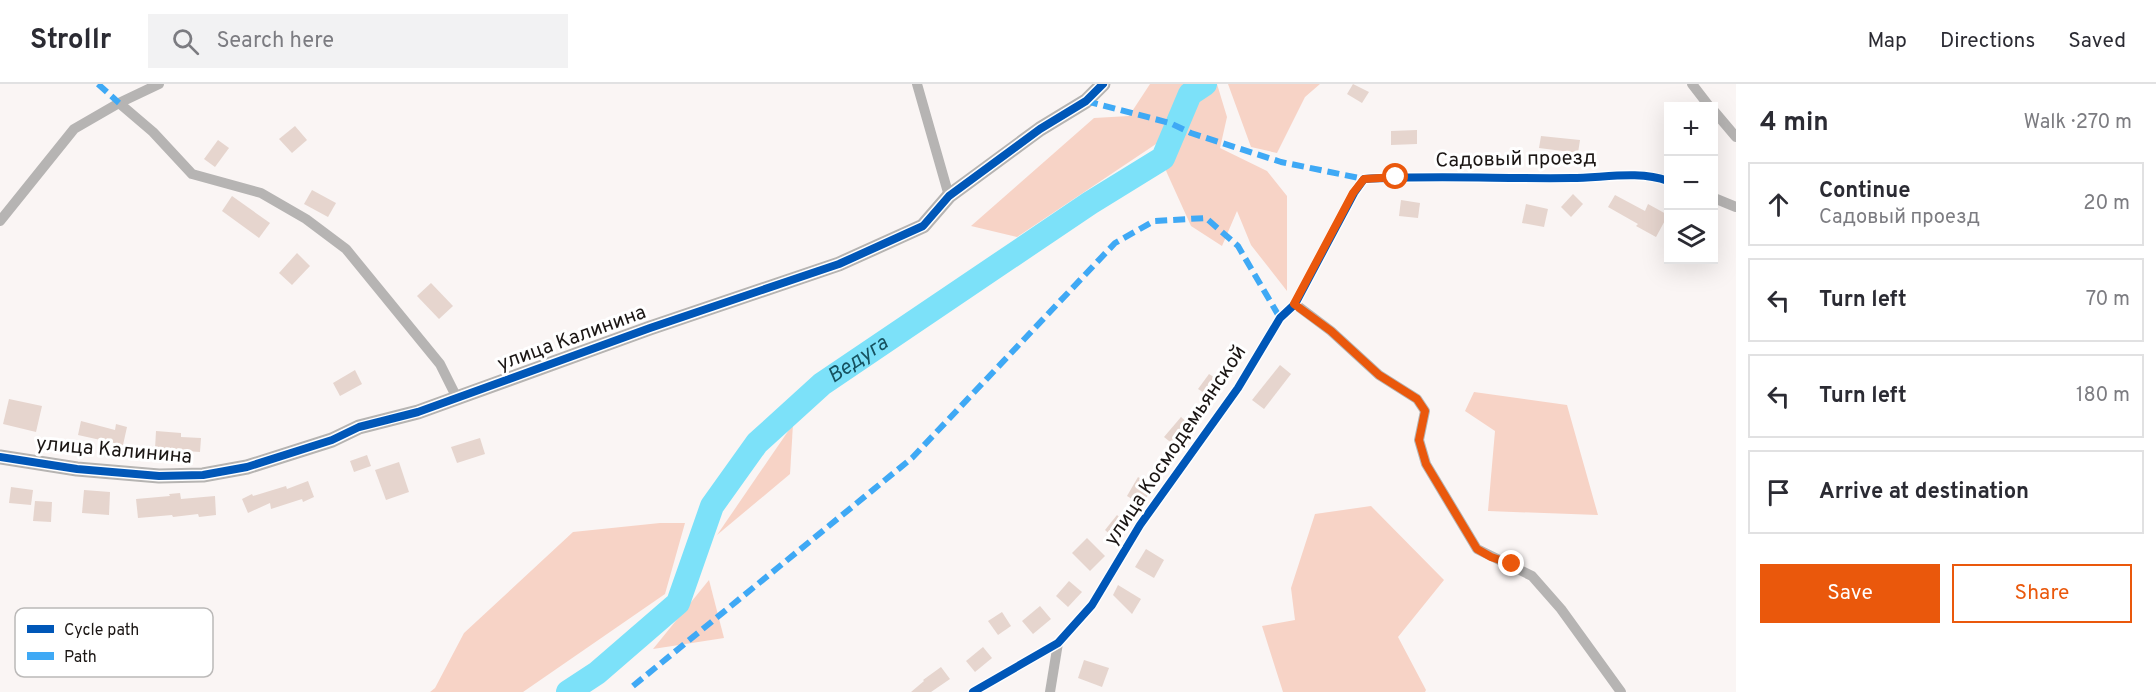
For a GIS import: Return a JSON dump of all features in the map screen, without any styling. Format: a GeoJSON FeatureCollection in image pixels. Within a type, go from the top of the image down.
{"type":"FeatureCollection","features":[{"type":"Feature","properties":{"kind":"street"},"geometry":{"type":"LineString","coordinates":[[0,221],[74,129],[119,103],[159,84]]}},
{"type":"Feature","properties":{"kind":"street"},"geometry":{"type":"LineString","coordinates":[[917,84],[949,196]]}},
{"type":"Feature","properties":{"kind":"street","name":"улица Калинина"},"geometry":{"type":"LineString","coordinates":[[0,456],[77,469],[159,476],[203,475],[247,467],[332,440],[359,427],[418,412],[650,328],[839,264],[923,226],[949,196],[1040,129],[1086,101],[1103,84]]}},
{"type":"Feature","properties":{"kind":"street"},"geometry":{"type":"LineString","coordinates":[[1692,84],[1706,102]]}},
{"type":"Feature","properties":{"kind":"street"},"geometry":{"type":"LineString","coordinates":[[119,103],[153,132],[192,174],[261,193],[306,219],[346,249],[440,364],[457,398]]}},
{"type":"Feature","properties":{"kind":"street"},"geometry":{"type":"LineString","coordinates":[[1718,117],[1736,137]]}},
{"type":"Feature","properties":{"kind":"street","name":"Садовый проезд"},"geometry":{"type":"LineString","coordinates":[[1364,179],[1396,177],[1575,178],[1620,175],[1664,180]]}},
{"type":"Feature","properties":{"kind":"street","name":"улица Космодемьянской"},"geometry":{"type":"LineString","coordinates":[[973,692],[1058,643],[1092,605],[1140,525],[1238,388],[1280,318],[1294,304],[1353,193],[1364,179]]}},
{"type":"Feature","properties":{"kind":"street"},"geometry":{"type":"LineString","coordinates":[[1718,200],[1736,207]]}},
{"type":"Feature","properties":{"kind":"street"},"geometry":{"type":"LineString","coordinates":[[1294,304],[1331,331],[1379,375],[1417,399],[1425,411],[1419,440],[1426,464],[1477,549],[1532,576],[1561,609],[1621,692]]}},
{"type":"Feature","properties":{"kind":"street"},"geometry":{"type":"LineString","coordinates":[[1050,692],[1058,643]]}},
{"type":"Feature","properties":{"kind":"shaded area"},"geometry":{"type":"Polygon","coordinates":[[[1150,84],[1217,84],[1227,117],[1220,148],[1267,171],[1287,196],[1287,291],[1251,245],[1237,211],[1222,246],[1191,226],[1156,144],[1017,237],[971,226],[1094,118],[1129,116],[1150,84]]]}},
{"type":"Feature","properties":{"kind":"shaded area"},"geometry":{"type":"Polygon","coordinates":[[[1228,84],[1320,84],[1305,97],[1277,153],[1251,147],[1228,84]]]}},
{"type":"Feature","properties":{"kind":"shaded area"},"geometry":{"type":"Polygon","coordinates":[[[1474,392],[1567,405],[1598,515],[1488,511],[1495,431],[1465,411],[1474,392]]]}},
{"type":"Feature","properties":{"kind":"shaded area"},"geometry":{"type":"Polygon","coordinates":[[[793,424],[790,474],[717,535],[793,424]]]}},
{"type":"Feature","properties":{"kind":"shaded area"},"geometry":{"type":"Polygon","coordinates":[[[1371,506],[1444,580],[1398,637],[1426,690],[1425,692],[1283,692],[1262,626],[1295,620],[1291,588],[1315,514],[1371,506]]]}},
{"type":"Feature","properties":{"kind":"shaded area"},"geometry":{"type":"Polygon","coordinates":[[[660,523],[685,523],[665,594],[523,692],[430,692],[435,688],[464,633],[573,532],[660,523]]]}},
{"type":"Feature","properties":{"kind":"shaded area"},"geometry":{"type":"Polygon","coordinates":[[[709,580],[724,638],[653,649],[709,580]]]}},
{"type":"Feature","properties":{"kind":"building"},"geometry":{"type":"Polygon","coordinates":[[[1353,84],[1369,92],[1362,103],[1347,94],[1353,84]]]}},
{"type":"Feature","properties":{"kind":"building"},"geometry":{"type":"Polygon","coordinates":[[[295,126],[307,140],[292,153],[279,139],[295,126]]]}},
{"type":"Feature","properties":{"kind":"building"},"geometry":{"type":"Polygon","coordinates":[[[1417,130],[1417,144],[1391,145],[1391,131],[1417,130]]]}},
{"type":"Feature","properties":{"kind":"building"},"geometry":{"type":"Polygon","coordinates":[[[1541,136],[1580,140],[1578,153],[1539,148],[1541,136]]]}},
{"type":"Feature","properties":{"kind":"building"},"geometry":{"type":"Polygon","coordinates":[[[218,140],[229,148],[215,167],[204,159],[218,140]]]}},
{"type":"Feature","properties":{"kind":"building"},"geometry":{"type":"Polygon","coordinates":[[[312,190],[336,203],[328,217],[304,204],[312,190]]]}},
{"type":"Feature","properties":{"kind":"building"},"geometry":{"type":"Polygon","coordinates":[[[1573,194],[1583,204],[1571,217],[1561,207],[1573,194]]]}},
{"type":"Feature","properties":{"kind":"building"},"geometry":{"type":"Polygon","coordinates":[[[1615,195],[1645,211],[1648,204],[1664,213],[1664,222],[1656,237],[1608,207],[1615,195]]]}},
{"type":"Feature","properties":{"kind":"building"},"geometry":{"type":"Polygon","coordinates":[[[232,196],[270,223],[259,238],[222,211],[232,196]]]}},
{"type":"Feature","properties":{"kind":"building"},"geometry":{"type":"Polygon","coordinates":[[[1401,200],[1420,203],[1418,218],[1399,216],[1401,200]]]}},
{"type":"Feature","properties":{"kind":"building"},"geometry":{"type":"Polygon","coordinates":[[[1526,204],[1548,209],[1544,227],[1522,223],[1526,204]]]}},
{"type":"Feature","properties":{"kind":"building"},"geometry":{"type":"Polygon","coordinates":[[[297,253],[310,266],[292,285],[279,273],[297,253]]]}},
{"type":"Feature","properties":{"kind":"building"},"geometry":{"type":"Polygon","coordinates":[[[431,283],[453,306],[439,319],[417,296],[431,283]]]}},
{"type":"Feature","properties":{"kind":"building"},"geometry":{"type":"Polygon","coordinates":[[[1280,365],[1291,374],[1264,409],[1252,400],[1280,365]]]}},
{"type":"Feature","properties":{"kind":"building"},"geometry":{"type":"Polygon","coordinates":[[[355,370],[362,384],[340,396],[333,383],[355,370]]]}},
{"type":"Feature","properties":{"kind":"building"},"geometry":{"type":"Polygon","coordinates":[[[1209,374],[1220,381],[1209,396],[1198,389],[1209,374]]]}},
{"type":"Feature","properties":{"kind":"building"},"geometry":{"type":"Polygon","coordinates":[[[9,399],[42,406],[36,432],[3,424],[9,399]]]}},
{"type":"Feature","properties":{"kind":"building"},"geometry":{"type":"Polygon","coordinates":[[[1181,417],[1196,430],[1179,449],[1164,437],[1181,417]]]}},
{"type":"Feature","properties":{"kind":"building"},"geometry":{"type":"Polygon","coordinates":[[[81,421],[115,430],[116,424],[127,427],[123,445],[78,435],[81,421]]]}},
{"type":"Feature","properties":{"kind":"building"},"geometry":{"type":"Polygon","coordinates":[[[156,431],[181,433],[181,437],[201,438],[200,452],[155,449],[156,431]]]}},
{"type":"Feature","properties":{"kind":"building"},"geometry":{"type":"Polygon","coordinates":[[[480,438],[485,454],[457,463],[451,447],[480,438]]]}},
{"type":"Feature","properties":{"kind":"building"},"geometry":{"type":"Polygon","coordinates":[[[367,455],[371,466],[354,472],[350,461],[367,455]]]}},
{"type":"Feature","properties":{"kind":"building"},"geometry":{"type":"Polygon","coordinates":[[[399,462],[409,492],[386,500],[375,470],[399,462]]]}},
{"type":"Feature","properties":{"kind":"building"},"geometry":{"type":"Polygon","coordinates":[[[1138,477],[1153,487],[1142,505],[1127,496],[1138,477]]]}},
{"type":"Feature","properties":{"kind":"building"},"geometry":{"type":"Polygon","coordinates":[[[308,481],[314,497],[303,502],[302,499],[271,509],[270,503],[248,513],[242,499],[252,494],[253,496],[286,486],[287,489],[308,481]]]}},
{"type":"Feature","properties":{"kind":"building"},"geometry":{"type":"Polygon","coordinates":[[[11,487],[33,490],[31,505],[9,503],[11,487]]]}},
{"type":"Feature","properties":{"kind":"building"},"geometry":{"type":"Polygon","coordinates":[[[84,490],[110,492],[109,515],[82,513],[84,490]]]}},
{"type":"Feature","properties":{"kind":"building"},"geometry":{"type":"Polygon","coordinates":[[[180,493],[181,499],[215,496],[216,515],[138,518],[136,499],[180,493]]]}},
{"type":"Feature","properties":{"kind":"building"},"geometry":{"type":"Polygon","coordinates":[[[35,501],[52,502],[51,522],[33,521],[35,501]]]}},
{"type":"Feature","properties":{"kind":"building"},"geometry":{"type":"Polygon","coordinates":[[[1117,515],[1126,523],[1114,538],[1105,530],[1117,515]]]}},
{"type":"Feature","properties":{"kind":"building"},"geometry":{"type":"Polygon","coordinates":[[[1087,538],[1105,556],[1090,571],[1072,553],[1087,538]]]}},
{"type":"Feature","properties":{"kind":"building"},"geometry":{"type":"Polygon","coordinates":[[[1146,549],[1164,560],[1154,578],[1135,567],[1146,549]]]}},
{"type":"Feature","properties":{"kind":"building"},"geometry":{"type":"Polygon","coordinates":[[[1069,581],[1082,592],[1068,607],[1056,596],[1069,581]]]}},
{"type":"Feature","properties":{"kind":"building"},"geometry":{"type":"Polygon","coordinates":[[[1118,585],[1141,599],[1132,614],[1113,595],[1118,585]]]}},
{"type":"Feature","properties":{"kind":"building"},"geometry":{"type":"Polygon","coordinates":[[[1040,606],[1051,619],[1033,634],[1022,621],[1040,606]]]}},
{"type":"Feature","properties":{"kind":"building"},"geometry":{"type":"Polygon","coordinates":[[[1002,612],[1011,626],[998,635],[988,621],[1002,612]]]}},
{"type":"Feature","properties":{"kind":"building"},"geometry":{"type":"Polygon","coordinates":[[[983,647],[992,658],[975,672],[966,661],[983,647]]]}},
{"type":"Feature","properties":{"kind":"building"},"geometry":{"type":"Polygon","coordinates":[[[1084,660],[1109,668],[1102,687],[1078,678],[1084,660]]]}},
{"type":"Feature","properties":{"kind":"building"},"geometry":{"type":"Polygon","coordinates":[[[941,667],[950,679],[931,692],[911,692],[923,680],[941,667]]]}},
{"type":"Feature","properties":{"kind":"waterway","name":"Ведуга"},"geometry":{"type":"LineString","coordinates":[[568,692],[597,673],[678,603],[712,506],[757,443],[822,384],[1090,203],[1163,158],[1190,94],[1205,84]]}},
{"type":"Feature","properties":{"kind":"marked path"},"geometry":{"type":"LineString","coordinates":[[98,84],[119,103]]}},
{"type":"Feature","properties":{"kind":"marked path"},"geometry":{"type":"LineString","coordinates":[[1086,101],[1170,123],[1191,133],[1281,162],[1364,179]]}},
{"type":"Feature","properties":{"kind":"marked path"},"geometry":{"type":"LineString","coordinates":[[633,686],[912,458],[1115,243],[1154,221],[1206,218],[1238,246],[1280,318]]}},
{"type":"Feature","properties":{"kind":"cycle path"},"geometry":{"type":"LineString","coordinates":[[0,457],[77,469],[159,476],[203,475],[247,467],[332,440],[359,427],[418,412],[650,328],[839,264],[923,226],[949,196],[1040,129],[1086,101],[1103,84]]}},
{"type":"Feature","properties":{"kind":"cycle path"},"geometry":{"type":"LineString","coordinates":[[973,692],[1058,643],[1092,605],[1140,525],[1238,388],[1280,318],[1295,304],[1354,193],[1364,179],[1572,178],[1633,175],[1664,180]]}},
{"type":"Feature","properties":{"kind":"route"},"geometry":{"type":"LineString","coordinates":[[1396,177],[1364,179],[1353,193],[1294,304],[1331,331],[1379,375],[1417,399],[1425,411],[1419,440],[1426,464],[1465,525],[1477,549],[1491,557],[1512,564]]}}]}
